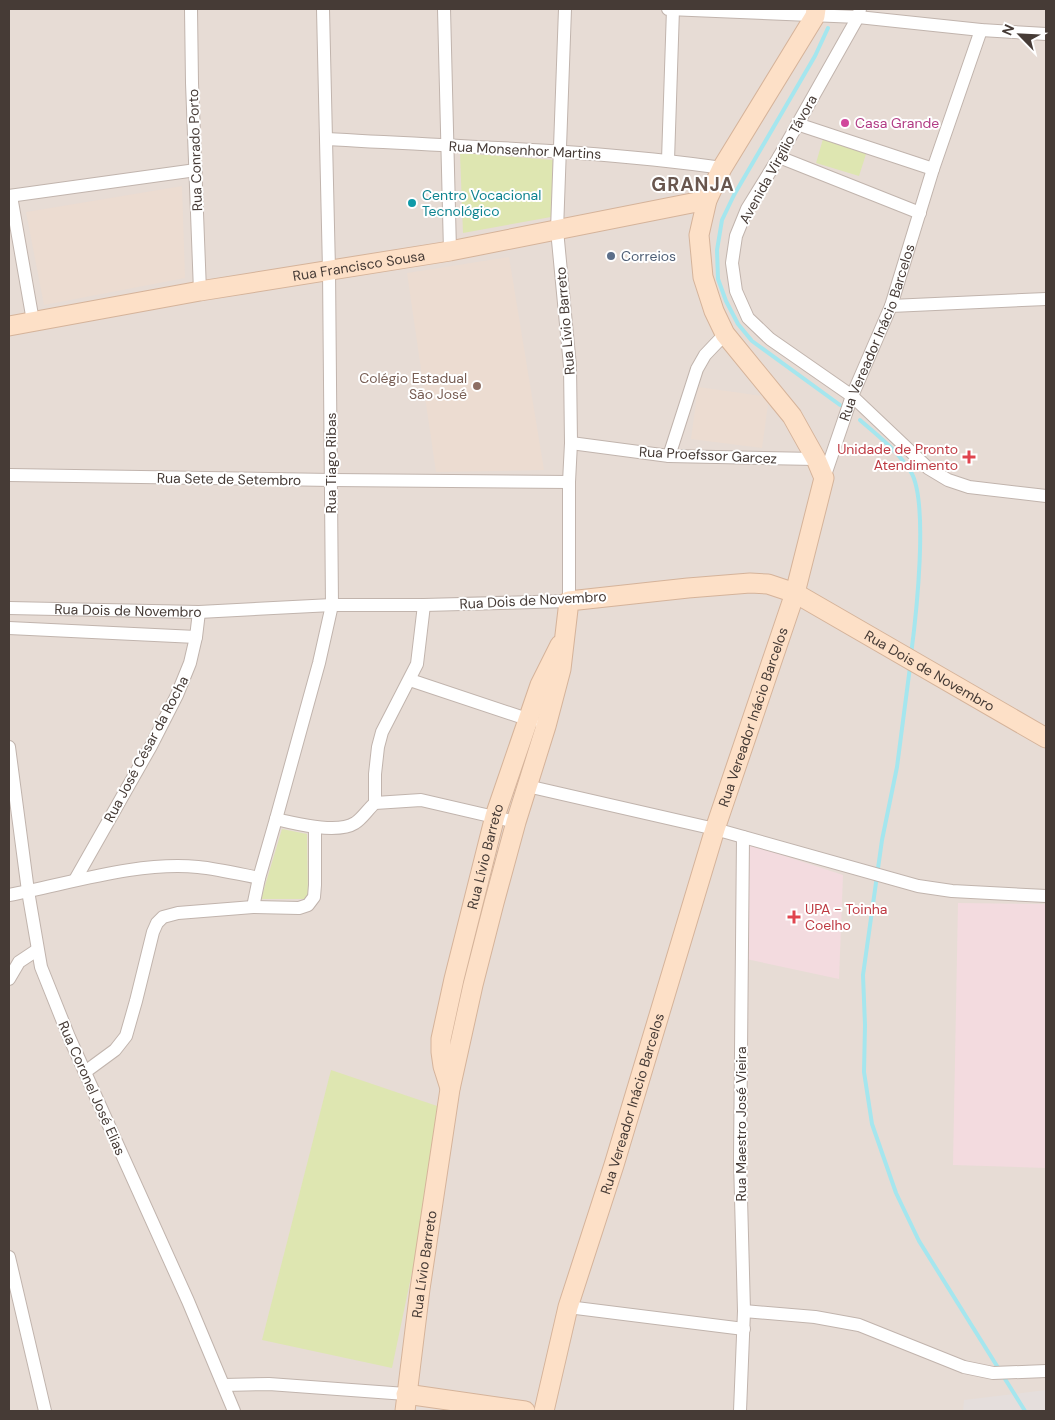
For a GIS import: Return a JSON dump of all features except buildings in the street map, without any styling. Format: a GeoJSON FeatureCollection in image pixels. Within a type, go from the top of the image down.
{"type":"FeatureCollection","features":[{"type":"Feature","properties":{"kind":"street","name":"Rua Conrado Porto"},"geometry":{"type":"LineString","coordinates":[[190,9],[200,291]]}},
{"type":"Feature","properties":{"kind":"street","name":"Rua Tiago Ribas"},"geometry":{"type":"LineString","coordinates":[[253,907],[259,878],[319,663],[332,605],[329,270],[323,9]]}},
{"type":"Feature","properties":{"kind":"street"},"geometry":{"type":"LineString","coordinates":[[444,9],[450,251]]}},
{"type":"Feature","properties":{"kind":"street","name":"Rua Lívio Barreto"},"geometry":{"type":"LineString","coordinates":[[406,1403],[450,1089],[473,985],[516,822],[546,726],[561,669],[569,601],[570,366],[557,230],[565,9]]}},
{"type":"Feature","properties":{"kind":"street"},"geometry":{"type":"LineString","coordinates":[[668,9],[859,13],[981,30],[1046,34]]}},
{"type":"Feature","properties":{"kind":"street"},"geometry":{"type":"LineString","coordinates":[[668,160],[673,9]]}},
{"type":"Feature","properties":{"kind":"street"},"geometry":{"type":"LineString","coordinates":[[816,12],[722,168],[707,200],[699,235],[703,277],[714,312],[725,334],[792,416],[816,459],[824,478]]}},
{"type":"Feature","properties":{"kind":"street","name":"Avenida Virgílio Távora"},"geometry":{"type":"LineString","coordinates":[[859,13],[779,157],[747,209],[736,236],[732,263],[736,292],[748,318],[770,339],[852,396],[928,468],[948,480],[969,487],[1046,496]]}},
{"type":"Feature","properties":{"kind":"street","name":"Rua Vereador Inácio Barcelos"},"geometry":{"type":"LineString","coordinates":[[544,1411],[568,1307],[614,1165],[715,829],[795,593],[824,478],[852,396],[891,306],[933,169],[981,30]]}},
{"type":"Feature","properties":{"kind":"street"},"geometry":{"type":"LineString","coordinates":[[797,124],[933,169]]}},
{"type":"Feature","properties":{"kind":"street","name":"Rua Monsenhor Martins"},"geometry":{"type":"LineString","coordinates":[[327,139],[560,151],[668,160],[722,168]]}},
{"type":"Feature","properties":{"kind":"street"},"geometry":{"type":"LineString","coordinates":[[779,157],[920,213]]}},
{"type":"Feature","properties":{"kind":"street"},"geometry":{"type":"LineString","coordinates":[[33,321],[10,196],[196,170]]}},
{"type":"Feature","properties":{"kind":"street","name":"Rua Francisco Sousa"},"geometry":{"type":"LineString","coordinates":[[9,326],[200,291],[450,251],[707,200]]}},
{"type":"Feature","properties":{"kind":"street"},"geometry":{"type":"LineString","coordinates":[[891,306],[1046,299],[1046,294]]}},
{"type":"Feature","properties":{"kind":"street"},"geometry":{"type":"LineString","coordinates":[[669,456],[697,369],[705,355],[725,334]]}},
{"type":"Feature","properties":{"kind":"street","name":"Rua Proefssor Garcez"},"geometry":{"type":"LineString","coordinates":[[571,443],[669,456],[816,459]]}},
{"type":"Feature","properties":{"kind":"street","name":"Rua Sete de Setembro"},"geometry":{"type":"LineString","coordinates":[[9,475],[569,482]]}},
{"type":"Feature","properties":{"kind":"street","name":"Rua Dois de Novembro"},"geometry":{"type":"LineString","coordinates":[[9,608],[199,612],[332,605],[424,605],[569,601],[688,588],[750,583],[768,584],[795,593],[1046,738]]}},
{"type":"Feature","properties":{"kind":"street"},"geometry":{"type":"LineString","coordinates":[[375,803],[375,763],[382,732],[417,664],[424,605]]}},
{"type":"Feature","properties":{"kind":"street","name":"Rua José César da Rocha"},"geometry":{"type":"LineString","coordinates":[[75,880],[151,746],[177,695],[190,663],[199,612]]}},
{"type":"Feature","properties":{"kind":"street"},"geometry":{"type":"LineString","coordinates":[[9,628],[196,637]]}},
{"type":"Feature","properties":{"kind":"street","name":"Rua Lívio Barreto"},"geometry":{"type":"LineString","coordinates":[[450,1089],[443,1066],[441,1039],[495,816],[540,685],[565,634]]}},
{"type":"Feature","properties":{"kind":"street"},"geometry":{"type":"LineString","coordinates":[[410,680],[546,726]]}},
{"type":"Feature","properties":{"kind":"street","name":"Rua Coronel José Elias"},"geometry":{"type":"LineString","coordinates":[[9,747],[37,950],[49,990],[84,1072],[149,1213],[234,1411]]}},
{"type":"Feature","properties":{"kind":"street"},"geometry":{"type":"LineString","coordinates":[[527,786],[715,829],[918,886],[952,891],[1046,896]]}},
{"type":"Feature","properties":{"kind":"street"},"geometry":{"type":"LineString","coordinates":[[276,819],[315,828],[353,824],[375,803],[421,800],[516,822]]}},
{"type":"Feature","properties":{"kind":"street"},"geometry":{"type":"LineString","coordinates":[[84,1072],[115,1050],[126,1036],[153,932],[160,919],[167,915],[178,913],[253,907],[299,908],[308,905],[314,897],[315,828]]}},
{"type":"Feature","properties":{"kind":"street","name":"Rua Maestro José Vieira"},"geometry":{"type":"LineString","coordinates":[[740,1411],[744,1329],[740,1160],[743,837]]}},
{"type":"Feature","properties":{"kind":"street"},"geometry":{"type":"LineString","coordinates":[[9,895],[75,880],[152,867],[199,867],[259,878]]}},
{"type":"Feature","properties":{"kind":"street"},"geometry":{"type":"LineString","coordinates":[[9,978],[19,962],[37,950]]}},
{"type":"Feature","properties":{"kind":"street"},"geometry":{"type":"LineString","coordinates":[[9,1257],[45,1411]]}},
{"type":"Feature","properties":{"kind":"street"},"geometry":{"type":"LineString","coordinates":[[568,1307],[744,1329]]}},
{"type":"Feature","properties":{"kind":"street"},"geometry":{"type":"LineString","coordinates":[[744,1311],[816,1317],[859,1325],[964,1367],[993,1373],[1046,1371]]}},
{"type":"Feature","properties":{"kind":"street"},"geometry":{"type":"LineString","coordinates":[[224,1385],[269,1384],[406,1403],[525,1411]]}},
{"type":"Feature","properties":{"kind":"shaded area"},"geometry":{"type":"Polygon","coordinates":[[[9,9],[1046,9],[1046,1411],[9,1411],[9,9]]]}},
{"type":"Feature","properties":{"kind":"shaded area"},"geometry":{"type":"Polygon","coordinates":[[[182,186],[185,278],[44,305],[26,212],[182,186]]]}},
{"type":"Feature","properties":{"kind":"shaded area","name":"Colégio Estadual São José"},"geometry":{"type":"Polygon","coordinates":[[[509,257],[544,470],[436,472],[407,273],[509,257]]]}},
{"type":"Feature","properties":{"kind":"shaded area"},"geometry":{"type":"Polygon","coordinates":[[[698,387],[769,397],[762,448],[691,439],[698,387]]]}},
{"type":"Feature","properties":{"kind":"shaded area","name":"UPA - Toinha Coelho"},"geometry":{"type":"Polygon","coordinates":[[[748,844],[843,875],[839,979],[746,959],[748,844]]]}},
{"type":"Feature","properties":{"kind":"shaded area"},"geometry":{"type":"Polygon","coordinates":[[[958,903],[1046,904],[1046,1168],[953,1165],[958,903]]]}},
{"type":"Feature","properties":{"kind":"shaded area"},"geometry":{"type":"Polygon","coordinates":[[[1046,1390],[1046,1411],[963,1411],[964,1400],[1046,1390]]]}},
{"type":"Feature","properties":{"kind":"green space"},"geometry":{"type":"Polygon","coordinates":[[[823,139],[867,151],[859,176],[816,163],[823,139]]]}},
{"type":"Feature","properties":{"kind":"green space"},"geometry":{"type":"Polygon","coordinates":[[[460,153],[553,160],[551,217],[463,233],[460,153]]]}},
{"type":"Feature","properties":{"kind":"green space"},"geometry":{"type":"Polygon","coordinates":[[[282,829],[307,834],[308,899],[261,899],[282,829]]]}},
{"type":"Feature","properties":{"kind":"green space"},"geometry":{"type":"Polygon","coordinates":[[[331,1070],[446,1109],[392,1368],[262,1340],[331,1070]]]}},
{"type":"Feature","properties":{"kind":"waterway"},"geometry":{"type":"LineString","coordinates":[[828,28],[815,56],[734,195],[722,220],[717,250],[718,279],[726,301],[738,324],[752,341],[840,405]]}},
{"type":"Feature","properties":{"kind":"waterway"},"geometry":{"type":"LineString","coordinates":[[860,420],[900,457],[911,472],[916,487],[919,508],[920,561],[911,655]]}},
{"type":"Feature","properties":{"kind":"waterway"},"geometry":{"type":"LineString","coordinates":[[910,667],[897,767],[882,840],[863,975],[864,1072],[872,1124],[896,1193],[919,1241],[1025,1411]]}},
{"type":"Feature","properties":{"kind":"place","name":"Casa Grande"},"geometry":{"type":"Point","coordinates":[845,123]}},
{"type":"Feature","properties":{"kind":"place","name":"Centro Vocacional Tecnológico"},"geometry":{"type":"Point","coordinates":[412,203]}},
{"type":"Feature","properties":{"kind":"place","name":"Correios"},"geometry":{"type":"Point","coordinates":[611,256]}},
{"type":"Feature","properties":{"kind":"place","name":"Colégio Estadual São José"},"geometry":{"type":"Point","coordinates":[477,386]}},
{"type":"Feature","properties":{"kind":"place","name":"Unidade de Pronto Atendimento"},"geometry":{"type":"Point","coordinates":[969,457]}},
{"type":"Feature","properties":{"kind":"place","name":"UPA - Toinha Coelho"},"geometry":{"type":"Point","coordinates":[794,917]}},
{"type":"Feature","properties":{"kind":"district","name":"GRANJA"},"geometry":{"type":"Point","coordinates":[693,184]}}]}
